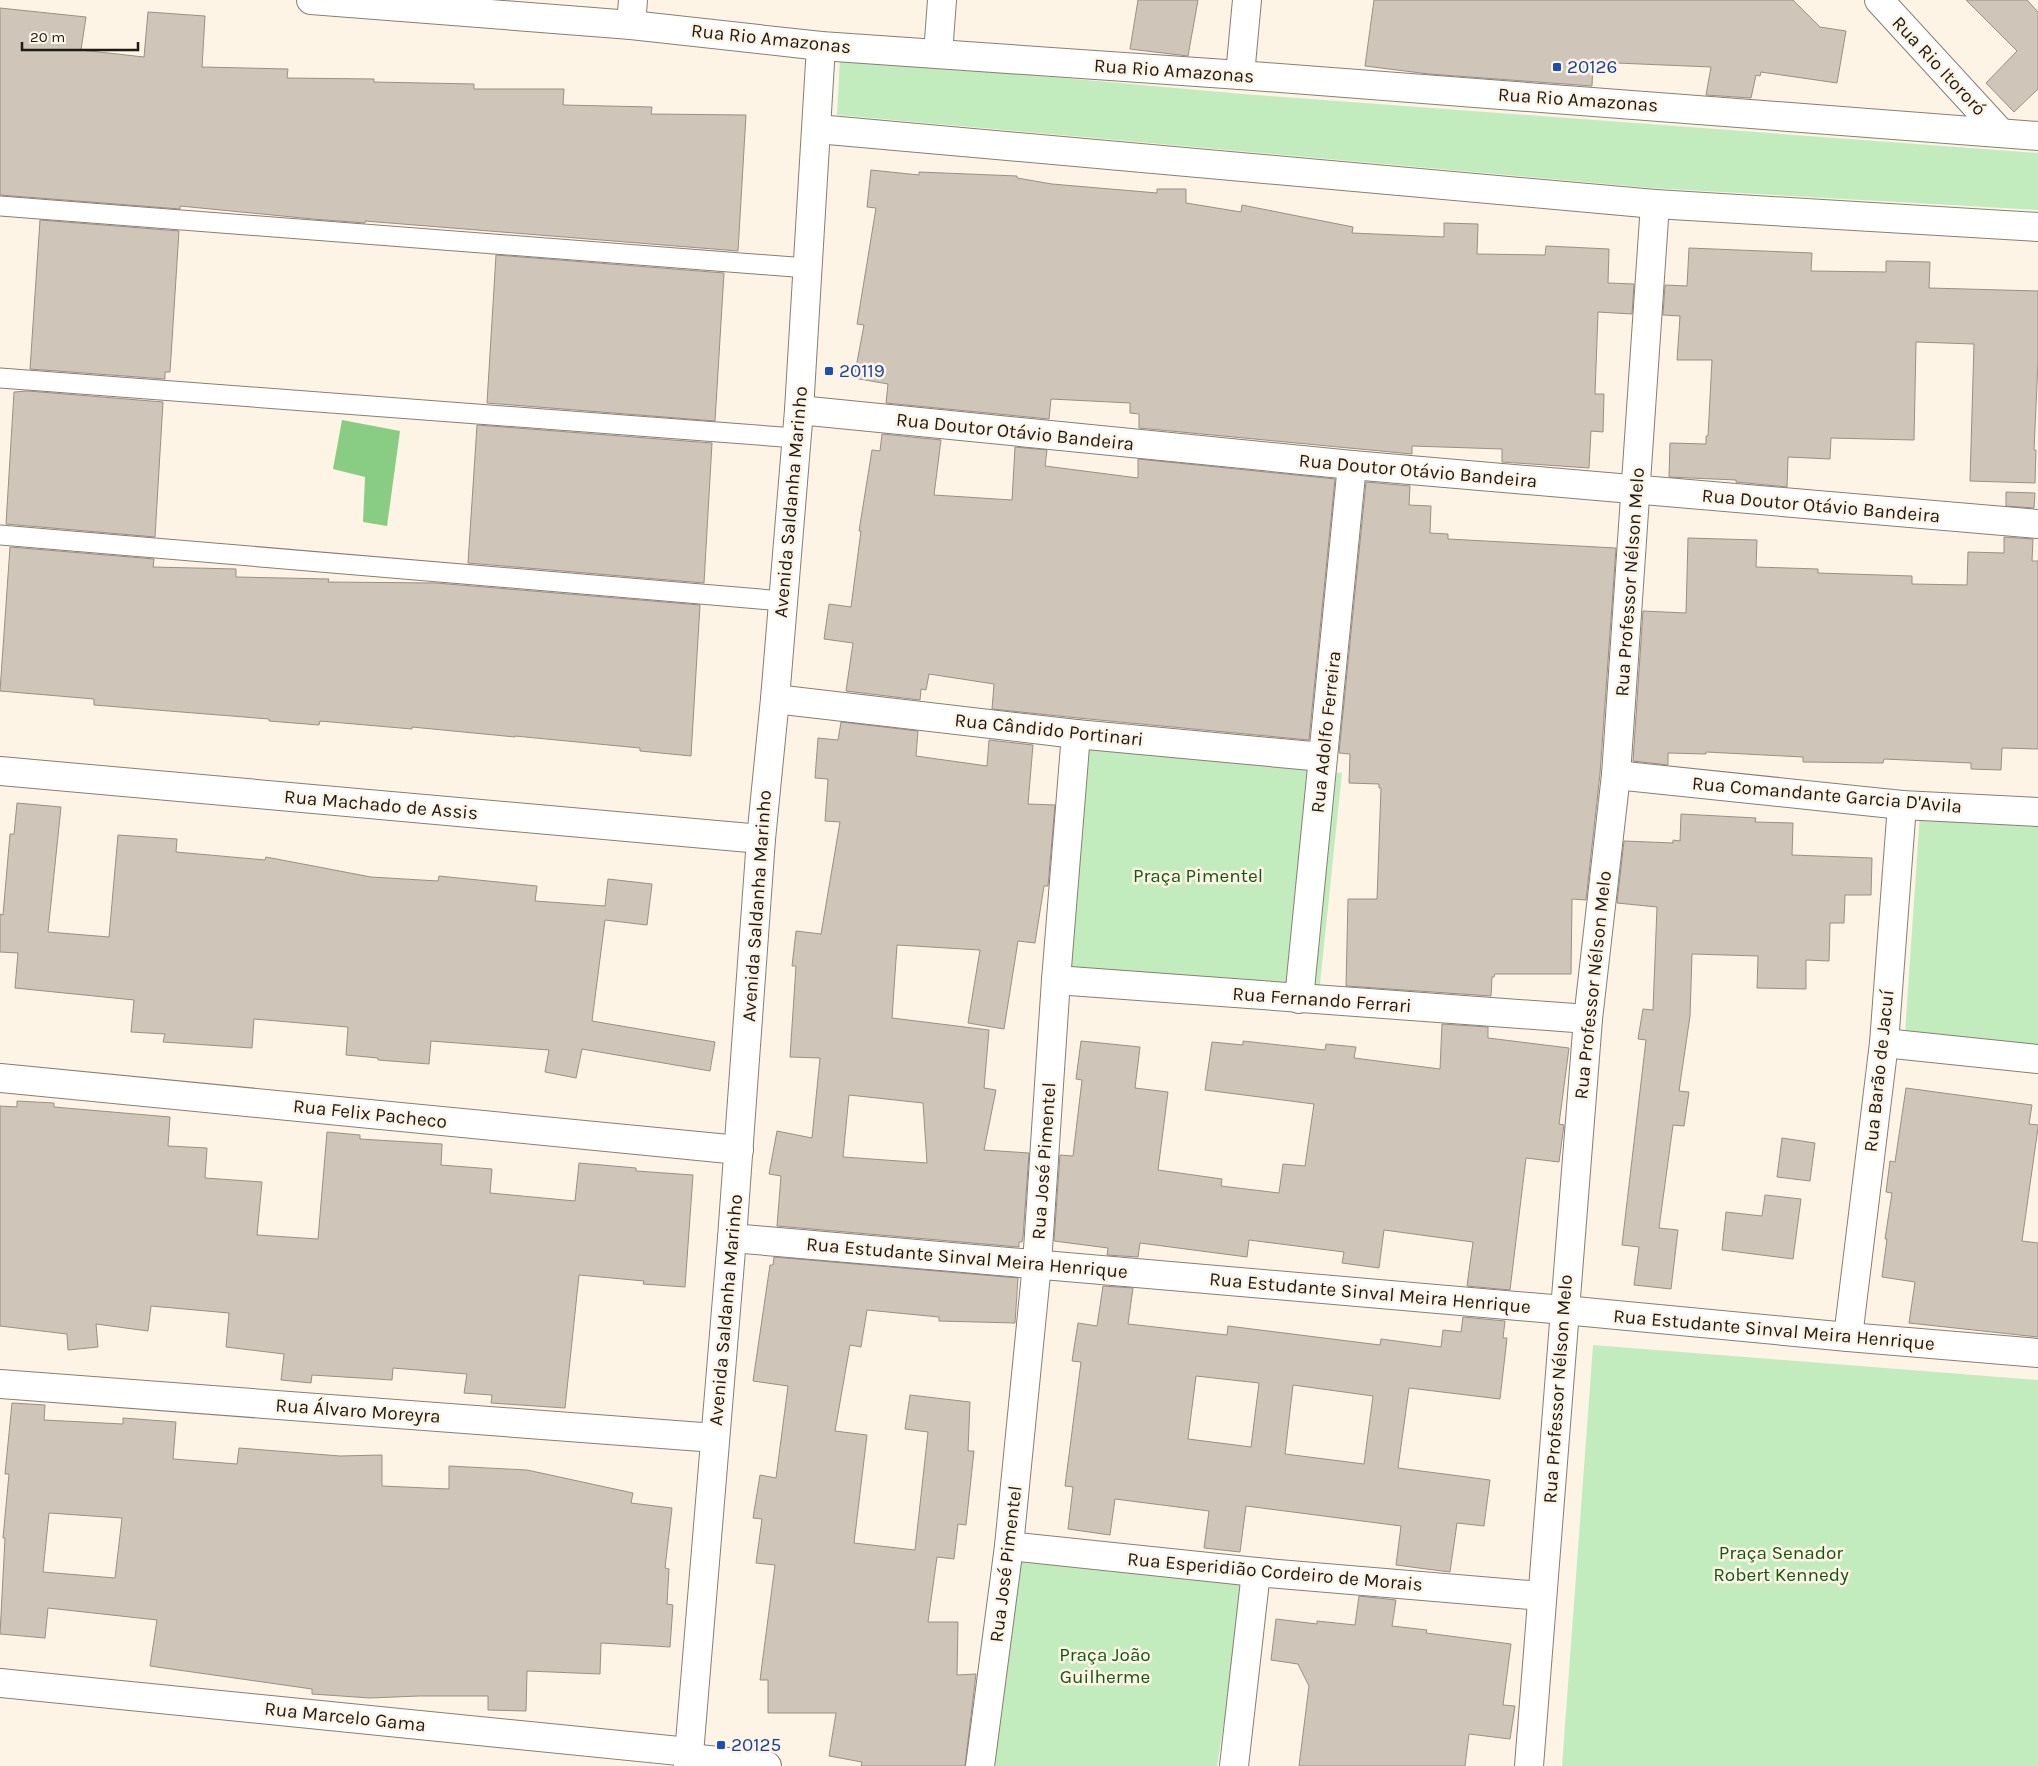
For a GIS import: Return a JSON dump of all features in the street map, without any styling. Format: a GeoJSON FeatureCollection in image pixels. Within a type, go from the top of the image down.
{"type":"FeatureCollection","features":[{"type":"Feature","properties":{"kind":"street","name":"Rua Rio Amazonas"},"geometry":{"type":"LineString","coordinates":[[311,0],[632,12],[821,46],[1240,75],[2038,136]]}},
{"type":"Feature","properties":{"kind":"street"},"geometry":{"type":"LineString","coordinates":[[938,54],[942,0]]}},
{"type":"Feature","properties":{"kind":"street"},"geometry":{"type":"LineString","coordinates":[[1240,75],[1247,0]]}},
{"type":"Feature","properties":{"kind":"street","name":"Rua Rio Itororó"},"geometry":{"type":"LineString","coordinates":[[1879,0],[2000,132]]}},
{"type":"Feature","properties":{"kind":"street","name":"Avenida Saldanha Marinho"},"geometry":{"type":"LineString","coordinates":[[689,1759],[739,1150],[761,839],[775,699],[799,410],[821,46]]}},
{"type":"Feature","properties":{"kind":"street"},"geometry":{"type":"LineString","coordinates":[[817,129],[1655,204],[2038,227]]}},
{"type":"Feature","properties":{"kind":"street","name":"Rua Professor Nélson Melo"},"geometry":{"type":"LineString","coordinates":[[1529,1766],[1588,1019],[1616,775],[1655,204]]}},
{"type":"Feature","properties":{"kind":"street","name":"Rua Doutor Otávio Bandeira"},"geometry":{"type":"LineString","coordinates":[[799,410],[1352,466],[2038,524]]}},
{"type":"Feature","properties":{"kind":"street","name":"Rua Adolfo Ferreira"},"geometry":{"type":"LineString","coordinates":[[1299,999],[1352,466]]}},
{"type":"Feature","properties":{"kind":"street","name":"Rua Cândido Portinari"},"geometry":{"type":"LineString","coordinates":[[775,699],[1076,734],[1323,757]]}},
{"type":"Feature","properties":{"kind":"street","name":"Rua José Pimentel"},"geometry":{"type":"LineString","coordinates":[[980,1766],[1009,1546],[1037,1264],[1056,980],[1076,734]]}},
{"type":"Feature","properties":{"kind":"street","name":"Rua Machado de Assis"},"geometry":{"type":"LineString","coordinates":[[0,771],[761,839]]}},
{"type":"Feature","properties":{"kind":"street","name":"Rua Comandante Garcia D'Avila"},"geometry":{"type":"LineString","coordinates":[[1616,775],[1902,805],[2038,812]]}},
{"type":"Feature","properties":{"kind":"street","name":"Rua Barão de Jacuí"},"geometry":{"type":"LineString","coordinates":[[1848,1338],[1884,1043],[1902,805]]}},
{"type":"Feature","properties":{"kind":"street","name":"Rua Fernando Ferrari"},"geometry":{"type":"LineString","coordinates":[[1056,980],[1588,1019]]}},
{"type":"Feature","properties":{"kind":"street"},"geometry":{"type":"LineString","coordinates":[[1884,1043],[2038,1059]]}},
{"type":"Feature","properties":{"kind":"street","name":"Rua Felix Pacheco"},"geometry":{"type":"LineString","coordinates":[[0,1078],[739,1150]]}},
{"type":"Feature","properties":{"kind":"street","name":"Rua Estudante Sinval Meira Henrique"},"geometry":{"type":"LineString","coordinates":[[732,1238],[1564,1310],[1848,1338],[2038,1353]]}},
{"type":"Feature","properties":{"kind":"street","name":"Rua Álvaro Moreyra"},"geometry":{"type":"LineString","coordinates":[[0,1384],[715,1438]]}},
{"type":"Feature","properties":{"kind":"street","name":"Rua Esperidião Cordeiro de Morais"},"geometry":{"type":"LineString","coordinates":[[1009,1546],[1256,1572],[1541,1596]]}},
{"type":"Feature","properties":{"kind":"street"},"geometry":{"type":"LineString","coordinates":[[1234,1766],[1256,1572]]}},
{"type":"Feature","properties":{"kind":"street","name":"Rua Marcelo Gama"},"geometry":{"type":"LineString","coordinates":[[0,1684],[767,1766]]}},
{"type":"Feature","properties":{"kind":"lane"},"geometry":{"type":"LineString","coordinates":[[0,206],[807,268]]}},
{"type":"Feature","properties":{"kind":"lane"},"geometry":{"type":"LineString","coordinates":[[0,378],[796,438]]}},
{"type":"Feature","properties":{"kind":"lane"},"geometry":{"type":"LineString","coordinates":[[0,535],[783,601]]}},
{"type":"Feature","properties":{"kind":"green space"},"geometry":{"type":"Polygon","coordinates":[[[840,58],[1243,94],[2038,153],[2038,210],[1651,188],[837,115],[840,58]]]}},
{"type":"Feature","properties":{"kind":"green space"},"geometry":{"type":"Polygon","coordinates":[[[342,420],[400,431],[387,526],[363,522],[365,477],[333,469],[342,420]]]}},
{"type":"Feature","properties":{"kind":"green space","name":"Praça Pimentel"},"geometry":{"type":"Polygon","coordinates":[[[1088,745],[1342,773],[1318,1003],[1066,986],[1088,745]]]}},
{"type":"Feature","properties":{"kind":"green space"},"geometry":{"type":"Polygon","coordinates":[[[1920,813],[2038,821],[2038,1061],[1904,1048],[1920,813]]]}},
{"type":"Feature","properties":{"kind":"green space","name":"Praça Senador Robert Kennedy"},"geometry":{"type":"Polygon","coordinates":[[[1593,1345],[2038,1380],[2038,1766],[1562,1766],[1593,1345]]]}},
{"type":"Feature","properties":{"kind":"green space","name":"Praça João Guilherme"},"geometry":{"type":"Polygon","coordinates":[[[1015,1555],[1247,1581],[1217,1766],[995,1766],[1015,1555]]]}},
{"type":"Feature","properties":{"kind":"building"},"geometry":{"type":"Polygon","coordinates":[[[1138,0],[1198,0],[1188,56],[1130,49],[1138,0]]]}},
{"type":"Feature","properties":{"kind":"building"},"geometry":{"type":"Polygon","coordinates":[[[1374,0],[1793,0],[1820,27],[1846,31],[1837,83],[1761,72],[1760,76],[1756,75],[1751,98],[1706,95],[1711,67],[1593,62],[1592,86],[1429,74],[1365,66],[1374,0]]]}},
{"type":"Feature","properties":{"kind":"building"},"geometry":{"type":"Polygon","coordinates":[[[1966,0],[2027,0],[2038,12],[2038,89],[2014,112],[1986,83],[2017,51],[1966,0]]]}},
{"type":"Feature","properties":{"kind":"building"},"geometry":{"type":"Polygon","coordinates":[[[0,8],[86,17],[81,50],[144,57],[148,12],[205,16],[202,67],[288,69],[287,78],[374,79],[374,82],[474,84],[474,89],[564,89],[563,105],[652,107],[651,114],[746,115],[738,251],[365,221],[365,223],[313,219],[180,206],[180,209],[0,195],[0,8]]]}},
{"type":"Feature","properties":{"kind":"building"},"geometry":{"type":"Polygon","coordinates":[[[871,170],[919,175],[919,172],[1017,176],[1017,178],[1052,184],[1157,193],[1157,189],[1186,189],[1186,203],[1241,212],[1242,205],[1353,227],[1352,233],[1444,237],[1444,223],[1478,224],[1477,254],[1545,255],[1546,246],[1609,249],[1608,283],[1634,284],[1632,314],[1598,312],[1595,394],[1604,394],[1603,432],[1591,431],[1589,468],[1502,462],[1502,449],[1412,446],[1412,454],[1139,428],[1139,414],[1130,413],[1130,403],[1051,399],[1049,419],[886,403],[888,384],[854,378],[864,325],[857,324],[876,208],[867,207],[871,170]]]}},
{"type":"Feature","properties":{"kind":"building"},"geometry":{"type":"Polygon","coordinates":[[[40,220],[179,231],[170,372],[165,372],[165,379],[30,369],[40,220]]]}},
{"type":"Feature","properties":{"kind":"building"},"geometry":{"type":"Polygon","coordinates":[[[1689,248],[1812,253],[1811,271],[1886,272],[1886,261],[1930,262],[1929,288],[2038,291],[2038,362],[2034,450],[2036,450],[2035,483],[1970,481],[1974,344],[1916,342],[1914,440],[1831,438],[1830,459],[1788,457],[1787,487],[1736,482],[1736,480],[1669,477],[1670,443],[1706,444],[1706,436],[1708,436],[1712,360],[1677,360],[1680,316],[1663,315],[1665,285],[1687,286],[1689,248]]]}},
{"type":"Feature","properties":{"kind":"building"},"geometry":{"type":"Polygon","coordinates":[[[496,255],[724,273],[715,421],[487,403],[496,255]]]}},
{"type":"Feature","properties":{"kind":"building"},"geometry":{"type":"Polygon","coordinates":[[[28,391],[163,402],[155,537],[6,524],[14,392],[28,391]]]}},
{"type":"Feature","properties":{"kind":"building"},"geometry":{"type":"Polygon","coordinates":[[[477,425],[712,443],[704,583],[468,563],[477,425]]]}},
{"type":"Feature","properties":{"kind":"building"},"geometry":{"type":"Polygon","coordinates":[[[882,434],[941,440],[934,495],[1012,500],[1015,447],[1047,450],[1045,466],[1138,478],[1138,459],[1335,479],[1309,740],[992,709],[994,684],[929,674],[926,690],[921,689],[920,700],[846,691],[853,643],[824,639],[829,604],[851,607],[861,531],[859,531],[872,450],[880,451],[882,434]]]}},
{"type":"Feature","properties":{"kind":"building"},"geometry":{"type":"Polygon","coordinates":[[[1366,482],[1410,486],[1409,505],[1431,506],[1430,533],[1448,534],[1448,539],[1616,548],[1600,774],[1586,900],[1572,899],[1571,974],[1495,974],[1492,977],[1491,996],[1346,986],[1348,899],[1377,899],[1381,788],[1379,788],[1379,784],[1349,783],[1350,754],[1339,753],[1366,482]]]}},
{"type":"Feature","properties":{"kind":"building"},"geometry":{"type":"Polygon","coordinates":[[[2006,492],[2035,493],[2034,508],[2006,506],[2006,492]]]}},
{"type":"Feature","properties":{"kind":"building"},"geometry":{"type":"Polygon","coordinates":[[[2004,537],[2033,539],[2032,561],[2038,561],[2038,749],[2002,748],[2001,770],[1971,769],[1971,763],[1884,759],[1883,763],[1803,762],[1803,757],[1706,752],[1706,754],[1668,753],[1668,765],[1633,761],[1643,611],[1686,613],[1688,538],[1757,540],[1756,567],[1818,569],[1818,573],[1912,576],[1912,584],[1967,585],[1968,552],[2004,553],[2004,537]]]}},
{"type":"Feature","properties":{"kind":"building"},"geometry":{"type":"Polygon","coordinates":[[[10,547],[154,559],[153,567],[236,569],[236,577],[329,579],[328,582],[436,583],[700,605],[691,756],[640,751],[640,748],[412,727],[412,729],[320,721],[319,725],[269,721],[269,719],[94,705],[94,699],[0,691],[10,547]]]}},
{"type":"Feature","properties":{"kind":"building"},"geometry":{"type":"Polygon","coordinates":[[[841,722],[918,731],[916,756],[987,766],[989,740],[1033,745],[1028,804],[1055,805],[1048,886],[1044,886],[1035,943],[1018,941],[1004,1029],[968,1023],[980,950],[897,945],[892,1018],[989,1030],[984,1088],[996,1090],[984,1150],[1029,1153],[1023,1237],[1022,1242],[1019,1242],[1019,1247],[777,1226],[781,1176],[769,1174],[777,1131],[812,1138],[820,1058],[790,1057],[796,966],[792,966],[796,931],[821,934],[840,822],[825,821],[828,779],[815,778],[818,738],[838,740],[841,722]],[[849,1095],[843,1157],[927,1163],[923,1103],[849,1095]]]}},
{"type":"Feature","properties":{"kind":"building"},"geometry":{"type":"Polygon","coordinates":[[[17,803],[61,807],[48,932],[109,937],[118,835],[177,839],[176,852],[265,860],[266,857],[371,877],[438,881],[439,876],[537,886],[535,901],[605,906],[608,879],[652,884],[647,925],[605,920],[592,1021],[715,1042],[710,1071],[582,1049],[576,1078],[545,1072],[549,1050],[431,1041],[429,1064],[378,1060],[378,1058],[346,1055],[348,1027],[254,1019],[252,1048],[163,1042],[165,1034],[131,1032],[134,1000],[15,988],[18,953],[0,952],[0,914],[3,915],[10,834],[14,834],[17,803]]]}},
{"type":"Feature","properties":{"kind":"building"},"geometry":{"type":"Polygon","coordinates":[[[1681,814],[1756,818],[1755,822],[1793,823],[1792,855],[1872,858],[1871,895],[1845,895],[1844,923],[1830,923],[1829,961],[1806,960],[1806,989],[1757,988],[1758,956],[1692,954],[1690,1016],[1679,1091],[1689,1092],[1684,1126],[1673,1125],[1659,1228],[1678,1230],[1671,1289],[1634,1285],[1639,1247],[1622,1245],[1646,1040],[1638,1039],[1643,1009],[1653,1010],[1657,907],[1617,903],[1624,841],[1673,843],[1673,840],[1680,841],[1681,814]]]}},
{"type":"Feature","properties":{"kind":"building"},"geometry":{"type":"Polygon","coordinates":[[[1442,1024],[1488,1027],[1488,1038],[1569,1048],[1559,1124],[1564,1125],[1559,1162],[1526,1158],[1510,1290],[1467,1286],[1473,1242],[1384,1230],[1379,1268],[1342,1263],[1344,1252],[1249,1240],[1247,1257],[1140,1243],[1138,1257],[1107,1255],[1108,1248],[1054,1241],[1060,1155],[1073,1156],[1082,1080],[1076,1079],[1081,1041],[1140,1047],[1135,1088],[1168,1092],[1158,1170],[1222,1179],[1221,1186],[1279,1193],[1283,1164],[1305,1166],[1314,1104],[1205,1090],[1212,1042],[1243,1045],[1243,1041],[1325,1050],[1326,1044],[1356,1047],[1354,1058],[1440,1069],[1442,1024]]]}},
{"type":"Feature","properties":{"kind":"building"},"geometry":{"type":"Polygon","coordinates":[[[1906,1088],[2032,1105],[2029,1124],[2038,1125],[2038,1128],[2022,1241],[2038,1243],[2038,1337],[1909,1323],[1915,1282],[1882,1277],[1887,1239],[1885,1239],[1892,1193],[1886,1192],[1890,1161],[1895,1162],[1906,1088]]]}},
{"type":"Feature","properties":{"kind":"building"},"geometry":{"type":"Polygon","coordinates":[[[17,1101],[54,1103],[54,1107],[170,1117],[168,1146],[207,1148],[205,1178],[262,1182],[257,1235],[318,1239],[327,1132],[360,1135],[360,1139],[442,1144],[441,1165],[492,1169],[490,1193],[575,1201],[579,1163],[636,1168],[636,1171],[693,1175],[685,1287],[643,1284],[644,1281],[579,1275],[565,1408],[491,1403],[492,1395],[464,1393],[467,1374],[393,1368],[392,1380],[312,1375],[311,1383],[281,1380],[284,1354],[226,1347],[229,1313],[151,1306],[148,1331],[96,1324],[98,1347],[68,1350],[67,1334],[0,1326],[0,1106],[17,1107],[17,1101]]]}},
{"type":"Feature","properties":{"kind":"building"},"geometry":{"type":"Polygon","coordinates":[[[1782,1138],[1815,1143],[1810,1181],[1777,1177],[1782,1138]]]}},
{"type":"Feature","properties":{"kind":"building"},"geometry":{"type":"Polygon","coordinates":[[[1765,1195],[1801,1199],[1793,1259],[1722,1250],[1726,1212],[1762,1216],[1765,1195]]]}},
{"type":"Feature","properties":{"kind":"building"},"geometry":{"type":"Polygon","coordinates":[[[774,1257],[1018,1278],[1015,1323],[939,1321],[939,1317],[867,1310],[861,1347],[850,1345],[835,1431],[867,1435],[854,1543],[915,1550],[928,1432],[905,1429],[910,1395],[970,1402],[968,1451],[974,1451],[966,1525],[958,1524],[954,1559],[937,1557],[928,1622],[958,1622],[957,1675],[976,1674],[965,1766],[861,1766],[862,1762],[829,1756],[836,1713],[768,1713],[768,1680],[760,1680],[775,1565],[756,1563],[762,1519],[753,1518],[760,1475],[776,1478],[788,1386],[753,1381],[770,1265],[773,1265],[774,1257]]]}},
{"type":"Feature","properties":{"kind":"building"},"geometry":{"type":"Polygon","coordinates":[[[1103,1286],[1133,1288],[1128,1324],[1227,1335],[1228,1326],[1380,1345],[1381,1339],[1441,1347],[1443,1330],[1461,1332],[1463,1317],[1505,1321],[1503,1338],[1507,1338],[1500,1399],[1409,1388],[1398,1468],[1490,1480],[1484,1526],[1457,1523],[1450,1572],[1396,1565],[1401,1526],[1246,1506],[1240,1552],[1204,1548],[1209,1511],[1115,1499],[1110,1535],[1068,1529],[1073,1487],[1065,1486],[1081,1362],[1072,1361],[1078,1323],[1097,1326],[1103,1286]],[[1196,1376],[1188,1439],[1251,1447],[1259,1383],[1196,1376]],[[1293,1385],[1285,1454],[1364,1464],[1373,1396],[1293,1385]]]}},
{"type":"Feature","properties":{"kind":"building"},"geometry":{"type":"Polygon","coordinates":[[[12,1403],[45,1405],[44,1420],[123,1424],[123,1418],[176,1422],[173,1459],[237,1464],[239,1448],[340,1456],[382,1455],[382,1486],[449,1489],[449,1466],[527,1470],[633,1493],[631,1503],[672,1508],[665,1568],[669,1569],[667,1604],[673,1605],[670,1647],[601,1643],[600,1674],[527,1671],[526,1711],[488,1710],[488,1696],[370,1698],[312,1694],[312,1689],[150,1666],[157,1620],[48,1608],[45,1638],[0,1634],[5,1538],[3,1538],[9,1474],[5,1474],[12,1403]],[[49,1513],[43,1572],[115,1578],[122,1518],[49,1513]]]}},
{"type":"Feature","properties":{"kind":"building"},"geometry":{"type":"Polygon","coordinates":[[[1359,1596],[1396,1600],[1392,1626],[1427,1630],[1426,1633],[1511,1644],[1503,1705],[1515,1706],[1510,1739],[1469,1734],[1465,1766],[1299,1766],[1309,1686],[1298,1664],[1271,1660],[1276,1619],[1317,1624],[1317,1621],[1355,1625],[1359,1596]]]}},
{"type":"Feature","properties":{"kind":"place","name":"20126"},"geometry":{"type":"Point","coordinates":[1557,67]}},
{"type":"Feature","properties":{"kind":"place","name":"20119"},"geometry":{"type":"Point","coordinates":[829,371]}},
{"type":"Feature","properties":{"kind":"place","name":"20125"},"geometry":{"type":"Point","coordinates":[721,1745]}}]}
